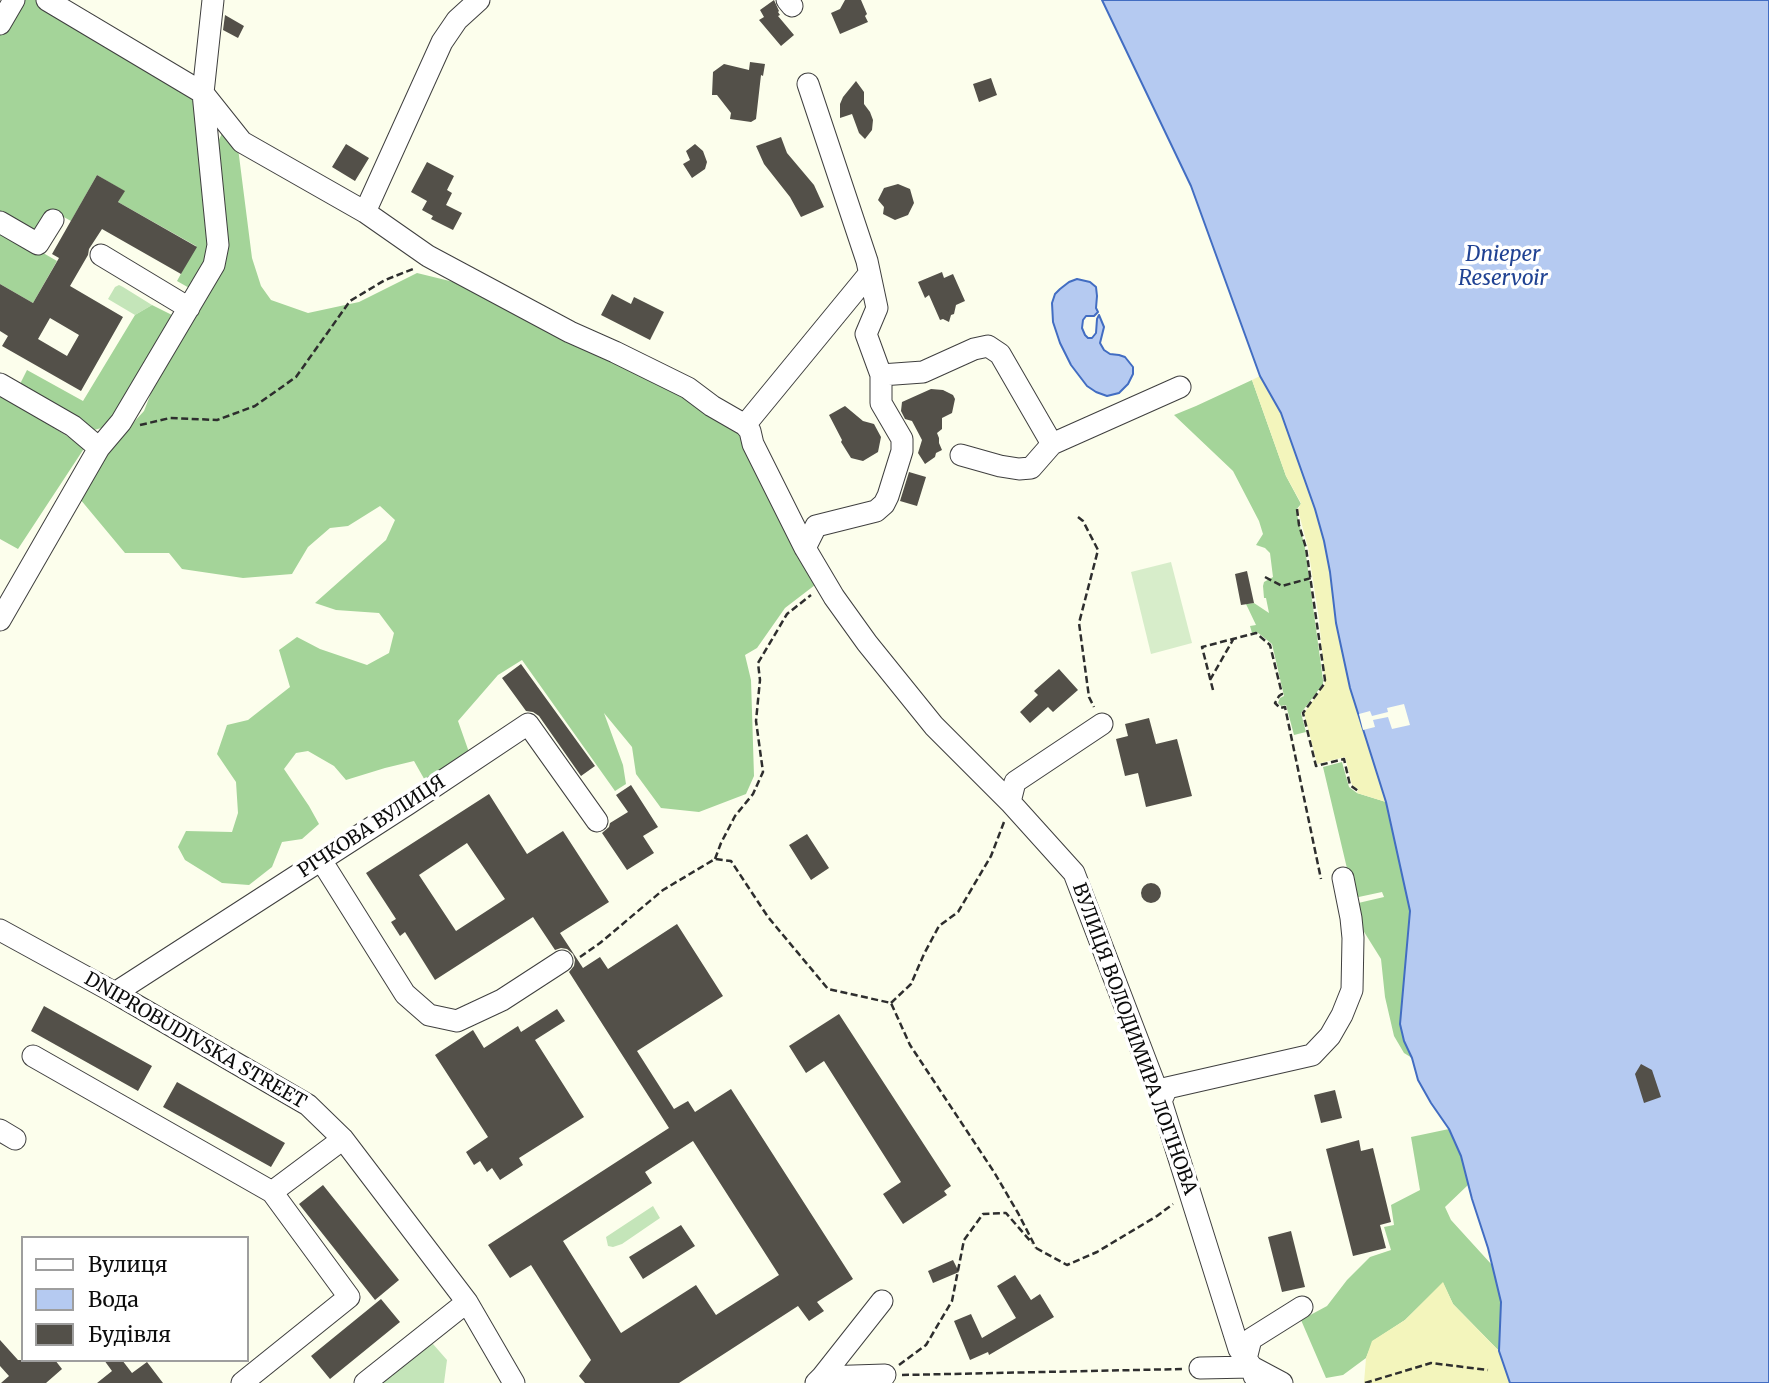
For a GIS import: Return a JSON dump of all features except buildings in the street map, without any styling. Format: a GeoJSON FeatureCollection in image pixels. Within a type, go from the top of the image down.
{"type":"FeatureCollection","features":[{"type":"Feature","properties":{"kind":"street"},"geometry":{"type":"LineString","coordinates":[[0,24],[14,0]]}},
{"type":"Feature","properties":{"kind":"street"},"geometry":{"type":"LineString","coordinates":[[47,0],[203,93],[242,142],[365,212],[428,256],[570,332],[688,388],[745,425],[869,274]]}},
{"type":"Feature","properties":{"kind":"street"},"geometry":{"type":"LineString","coordinates":[[0,620],[99,447],[121,422],[214,265],[218,245],[203,93],[213,0]]}},
{"type":"Feature","properties":{"kind":"street"},"geometry":{"type":"LineString","coordinates":[[365,212],[442,42],[457,20],[479,0]]}},
{"type":"Feature","properties":{"kind":"street"},"geometry":{"type":"LineString","coordinates":[[805,548],[816,526],[876,511],[884,504],[902,452],[902,439],[881,403],[881,375],[866,334],[877,308],[867,261],[808,84]]}},
{"type":"Feature","properties":{"kind":"street"},"geometry":{"type":"LineString","coordinates":[[0,222],[38,244],[53,220]]}},
{"type":"Feature","properties":{"kind":"street"},"geometry":{"type":"LineString","coordinates":[[100,256],[189,308]]}},
{"type":"Feature","properties":{"kind":"street"},"geometry":{"type":"LineString","coordinates":[[881,375],[923,372],[974,349],[988,346],[1000,354],[1052,444]]}},
{"type":"Feature","properties":{"kind":"street"},"geometry":{"type":"LineString","coordinates":[[0,384],[73,426],[99,447]]}},
{"type":"Feature","properties":{"kind":"street"},"geometry":{"type":"LineString","coordinates":[[961,456],[1000,466],[1031,468],[1052,444],[1180,387]]}},
{"type":"Feature","properties":{"kind":"street","name":"ВУЛИЦЯ ВОЛОДИМИРА ЛОГІНОВА"},"geometry":{"type":"LineString","coordinates":[[745,425],[805,548],[867,643],[934,726],[1010,802],[1074,873],[1161,1101],[1239,1349],[1251,1370]]}},
{"type":"Feature","properties":{"kind":"street","name":"РІЧКОВА ВУЛИЦЯ"},"geometry":{"type":"LineString","coordinates":[[115,993],[528,724],[597,821]]}},
{"type":"Feature","properties":{"kind":"street"},"geometry":{"type":"LineString","coordinates":[[1010,802],[1015,782],[1102,724]]}},
{"type":"Feature","properties":{"kind":"street"},"geometry":{"type":"LineString","coordinates":[[321,860],[405,995],[429,1015],[457,1021],[502,1000],[569,960]]}},
{"type":"Feature","properties":{"kind":"street"},"geometry":{"type":"LineString","coordinates":[[1161,1101],[1167,1088],[1312,1055],[1330,1036],[1352,990],[1353,938],[1343,878]]}},
{"type":"Feature","properties":{"kind":"street","name":"DNIPROBUDIVSKA STREET"},"geometry":{"type":"LineString","coordinates":[[0,930],[308,1105],[343,1139],[467,1302],[514,1383]]}},
{"type":"Feature","properties":{"kind":"street"},"geometry":{"type":"LineString","coordinates":[[33,1056],[272,1192],[349,1297],[242,1383]]}},
{"type":"Feature","properties":{"kind":"street"},"geometry":{"type":"LineString","coordinates":[[272,1192],[343,1139]]}},
{"type":"Feature","properties":{"kind":"street"},"geometry":{"type":"LineString","coordinates":[[819,1380],[882,1301]]}},
{"type":"Feature","properties":{"kind":"street"},"geometry":{"type":"LineString","coordinates":[[365,1383],[467,1302]]}},
{"type":"Feature","properties":{"kind":"street"},"geometry":{"type":"LineString","coordinates":[[1251,1370],[1251,1339],[1302,1307]]}},
{"type":"Feature","properties":{"kind":"street"},"geometry":{"type":"LineString","coordinates":[[1200,1368],[1251,1370],[1282,1383]]}},
{"type":"Feature","properties":{"kind":"street"},"geometry":{"type":"LineString","coordinates":[[819,1380],[885,1375]]}},
{"type":"Feature","properties":{"kind":"path"},"geometry":{"type":"LineString","coordinates":[[138,425],[170,418],[217,419],[255,406],[296,377],[350,301],[385,280],[416,268]]}},
{"type":"Feature","properties":{"kind":"path"},"geometry":{"type":"LineString","coordinates":[[1297,509],[1311,578],[1325,680],[1303,713],[1316,766],[1343,759],[1350,785],[1358,791]]}},
{"type":"Feature","properties":{"kind":"path"},"geometry":{"type":"LineString","coordinates":[[1078,517],[1083,521],[1098,550],[1079,623],[1089,698],[1102,724]]}},
{"type":"Feature","properties":{"kind":"path"},"geometry":{"type":"LineString","coordinates":[[1265,578],[1282,586],[1311,578]]}},
{"type":"Feature","properties":{"kind":"path"},"geometry":{"type":"LineString","coordinates":[[715,859],[735,817],[753,794],[763,772],[756,721],[760,680],[758,663],[787,614],[826,584]]}},
{"type":"Feature","properties":{"kind":"path"},"geometry":{"type":"LineString","coordinates":[[1213,690],[1202,647],[1256,633],[1270,645],[1282,694],[1275,704],[1280,708],[1286,707],[1321,878]]}},
{"type":"Feature","properties":{"kind":"path"},"geometry":{"type":"LineString","coordinates":[[1210,680],[1234,638]]}},
{"type":"Feature","properties":{"kind":"path"},"geometry":{"type":"LineString","coordinates":[[891,1003],[911,984],[939,926],[958,912],[991,856],[1010,802]]}},
{"type":"Feature","properties":{"kind":"path"},"geometry":{"type":"LineString","coordinates":[[569,960],[600,943],[663,890],[715,859],[731,861],[768,917],[828,989],[891,1003]]}},
{"type":"Feature","properties":{"kind":"path"},"geometry":{"type":"LineString","coordinates":[[891,1003],[910,1045],[994,1172],[1036,1248]]}},
{"type":"Feature","properties":{"kind":"path"},"geometry":{"type":"LineString","coordinates":[[885,1375],[926,1346],[952,1301],[964,1240],[983,1213],[1006,1213],[1036,1248],[1067,1265],[1097,1252],[1157,1216],[1190,1191]]}},
{"type":"Feature","properties":{"kind":"path"},"geometry":{"type":"LineString","coordinates":[[1365,1383],[1431,1363],[1488,1370]]}},
{"type":"Feature","properties":{"kind":"path"},"geometry":{"type":"LineString","coordinates":[[885,1375],[1200,1368]]}},
{"type":"Feature","properties":{"kind":"shaded area"},"geometry":{"type":"Polygon","coordinates":[[[19,0],[38,0],[194,95],[214,244],[191,289],[177,281],[196,246],[118,202],[124,191],[97,175],[71,221],[51,210],[34,238],[0,218],[0,33],[19,0]]]}},
{"type":"Feature","properties":{"kind":"shaded area"},"geometry":{"type":"Polygon","coordinates":[[[223,131],[238,148],[252,258],[261,286],[271,300],[308,313],[359,302],[417,273],[466,285],[682,392],[737,431],[815,585],[785,608],[757,648],[745,655],[751,680],[754,776],[746,794],[699,812],[661,808],[636,774],[632,747],[604,713],[623,765],[626,784],[615,791],[522,660],[498,675],[458,721],[470,755],[427,784],[414,761],[346,780],[334,766],[308,751],[296,753],[284,769],[319,824],[302,839],[282,842],[272,867],[249,885],[222,883],[185,860],[178,847],[186,831],[232,832],[238,813],[236,782],[217,754],[227,725],[248,720],[290,687],[279,650],[297,637],[320,649],[367,665],[389,653],[394,633],[379,613],[336,610],[315,603],[386,540],[395,520],[380,506],[348,526],[330,528],[308,547],[292,574],[243,578],[182,569],[169,553],[125,553],[80,499],[98,461],[144,411],[165,357],[219,266],[214,151],[223,131]]]}},
{"type":"Feature","properties":{"kind":"shaded area"},"geometry":{"type":"Polygon","coordinates":[[[0,228],[57,261],[33,303],[0,284],[0,228]]]}},
{"type":"Feature","properties":{"kind":"shaded area"},"geometry":{"type":"Polygon","coordinates":[[[119,285],[152,305],[135,315],[108,299],[119,285]]]}},
{"type":"Feature","properties":{"kind":"shaded area"},"geometry":{"type":"Polygon","coordinates":[[[152,305],[175,319],[105,427],[94,430],[17,390],[27,370],[83,401],[135,315],[152,305]]]}},
{"type":"Feature","properties":{"kind":"shaded area"},"geometry":{"type":"Polygon","coordinates":[[[1252,380],[1286,476],[1301,504],[1296,510],[1305,548],[1323,680],[1323,684],[1301,713],[1306,732],[1294,735],[1286,705],[1281,706],[1278,703],[1284,696],[1272,644],[1257,632],[1252,633],[1250,626],[1256,625],[1246,604],[1254,603],[1269,613],[1263,586],[1264,582],[1273,577],[1270,553],[1256,545],[1263,534],[1259,521],[1233,471],[1174,415],[1252,380]]]}},
{"type":"Feature","properties":{"kind":"shaded area"},"geometry":{"type":"Polygon","coordinates":[[[0,395],[85,447],[18,549],[0,539],[0,395]]]}},
{"type":"Feature","properties":{"kind":"shaded area"},"geometry":{"type":"Polygon","coordinates":[[[1171,562],[1192,643],[1151,654],[1131,572],[1171,562]]]}},
{"type":"Feature","properties":{"kind":"shaded area"},"geometry":{"type":"Polygon","coordinates":[[[1342,762],[1349,787],[1357,793],[1386,802],[1410,911],[1404,1041],[1412,1058],[1404,1053],[1394,1036],[1385,997],[1381,959],[1356,919],[1354,904],[1384,897],[1382,892],[1354,898],[1323,767],[1342,762]]]}},
{"type":"Feature","properties":{"kind":"shaded area"},"geometry":{"type":"Polygon","coordinates":[[[1449,1129],[1461,1156],[1468,1185],[1445,1207],[1451,1220],[1492,1265],[1501,1302],[1499,1351],[1453,1304],[1443,1283],[1405,1320],[1373,1341],[1366,1358],[1343,1375],[1326,1378],[1301,1320],[1327,1306],[1347,1280],[1370,1257],[1391,1250],[1384,1227],[1394,1225],[1391,1205],[1420,1190],[1411,1137],[1449,1129]]]}},
{"type":"Feature","properties":{"kind":"shaded area"},"geometry":{"type":"Polygon","coordinates":[[[653,1206],[660,1218],[622,1244],[608,1246],[606,1237],[653,1206]]]}},
{"type":"Feature","properties":{"kind":"shaded area"},"geometry":{"type":"Polygon","coordinates":[[[433,1344],[447,1360],[444,1383],[378,1383],[427,1345],[433,1344]]]}},
{"type":"Feature","properties":{"kind":"sand"},"geometry":{"type":"Polygon","coordinates":[[[1260,376],[1281,413],[1315,509],[1324,541],[1336,623],[1350,688],[1386,802],[1357,793],[1358,789],[1352,785],[1345,757],[1317,764],[1304,713],[1325,684],[1319,619],[1308,548],[1298,510],[1301,503],[1286,476],[1252,380],[1260,376]]]}},
{"type":"Feature","properties":{"kind":"sand"},"geometry":{"type":"Polygon","coordinates":[[[1443,1282],[1453,1304],[1499,1351],[1510,1383],[1364,1383],[1366,1358],[1372,1341],[1405,1320],[1443,1282]]]}},
{"type":"Feature","properties":{"kind":"water","name":"Dnieper Reservoir"},"geometry":{"type":"Polygon","coordinates":[[[1102,0],[1769,0],[1769,1383],[1510,1383],[1499,1351],[1501,1302],[1461,1156],[1449,1129],[1418,1080],[1400,1024],[1410,911],[1386,802],[1350,688],[1336,623],[1324,541],[1315,509],[1281,413],[1260,376],[1191,186],[1102,0]]]}},
{"type":"Feature","properties":{"kind":"water"},"geometry":{"type":"Polygon","coordinates":[[[1077,279],[1090,282],[1096,287],[1098,312],[1094,316],[1086,316],[1083,320],[1085,335],[1092,338],[1096,333],[1099,315],[1104,327],[1100,343],[1104,350],[1125,357],[1133,367],[1128,384],[1119,393],[1107,396],[1087,386],[1071,365],[1060,343],[1053,322],[1052,303],[1060,289],[1077,279]]]}},
{"type":"Feature","properties":{"kind":"pier"},"geometry":{"type":"Polygon","coordinates":[[[1404,704],[1410,725],[1392,729],[1388,717],[1373,720],[1375,727],[1363,730],[1359,714],[1370,711],[1372,716],[1388,712],[1387,708],[1404,704]]]}}]}
